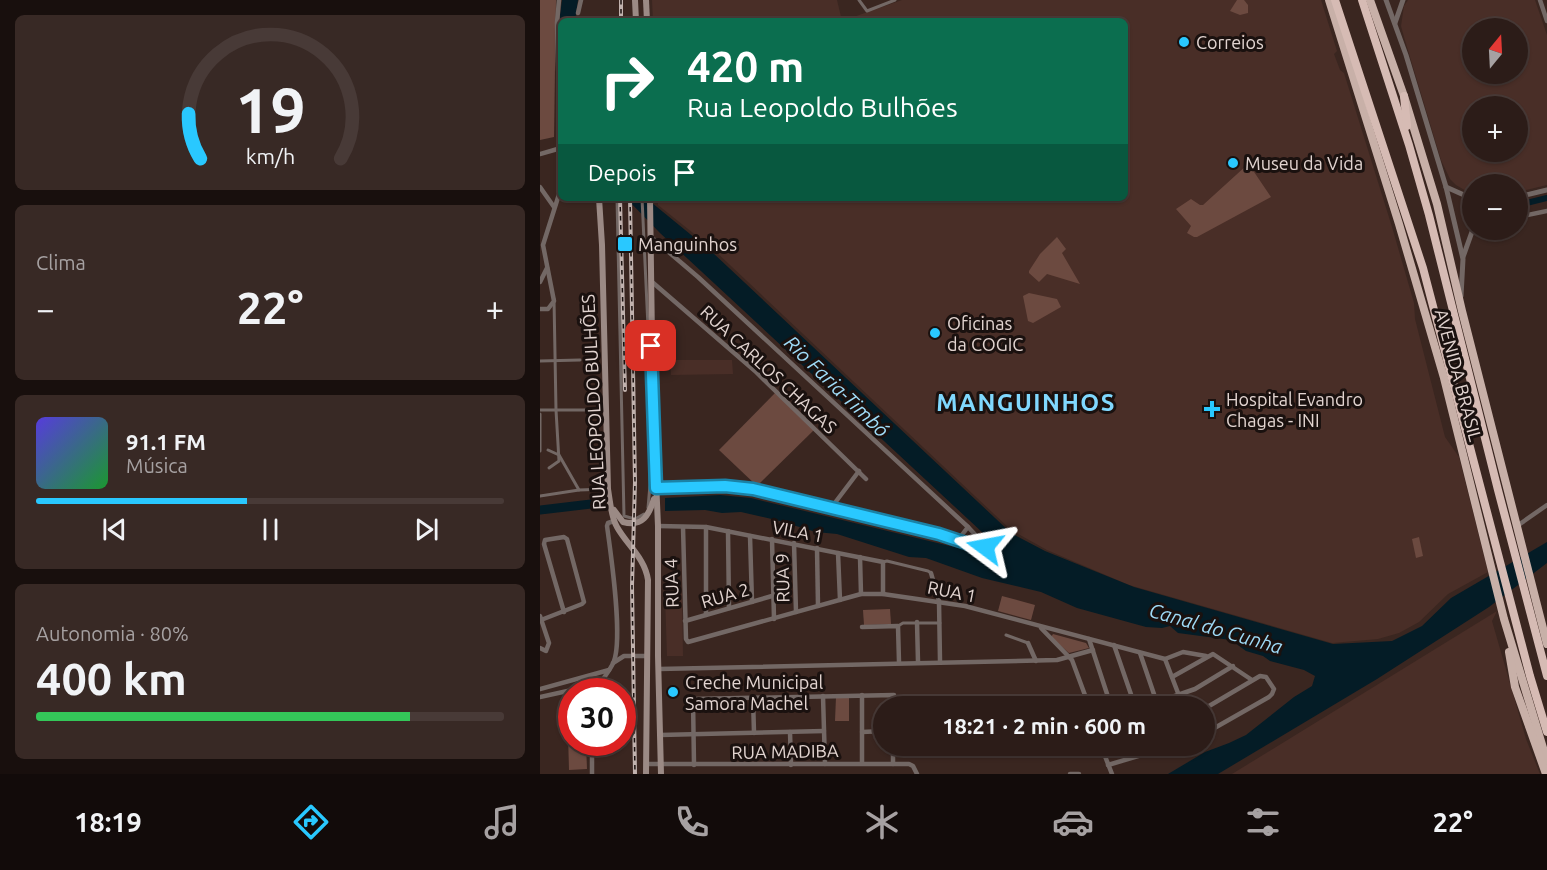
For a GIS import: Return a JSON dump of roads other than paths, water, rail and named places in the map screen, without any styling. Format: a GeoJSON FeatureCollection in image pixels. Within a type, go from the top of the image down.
{"type":"FeatureCollection","features":[{"type":"Feature","properties":{"kind":"highway","name":"AVENIDA BRASIL"},"geometry":{"type":"LineString","coordinates":[[1329,0],[1406,246],[1444,378],[1501,609],[1547,761]]}},
{"type":"Feature","properties":{"kind":"highway","name":"AVENIDA BRASIL"},"geometry":{"type":"LineString","coordinates":[[1335,0],[1423,268],[1547,732]]}},
{"type":"Feature","properties":{"kind":"highway","name":"AVENIDA BRASIL"},"geometry":{"type":"LineString","coordinates":[[1362,0],[1409,145],[1444,267],[1455,321],[1534,610],[1547,676]]}},
{"type":"Feature","properties":{"kind":"highway","name":"AVENIDA BRASIL"},"geometry":{"type":"LineString","coordinates":[[1370,0],[1404,96],[1437,204],[1517,526],[1516,539]]}},
{"type":"Feature","properties":{"kind":"highway"},"geometry":{"type":"LineString","coordinates":[[1404,96],[1409,145]]}},
{"type":"Feature","properties":{"kind":"highway","name":"AVENIDA BRASIL"},"geometry":{"type":"LineString","coordinates":[[1534,610],[1547,644]]}},
{"type":"Feature","properties":{"kind":"highway"},"geometry":{"type":"LineString","coordinates":[[1504,619],[1516,691],[1546,774]]}},
{"type":"Feature","properties":{"kind":"main road"},"geometry":{"type":"LineString","coordinates":[[635,0],[636,18]]}},
{"type":"Feature","properties":{"kind":"main road"},"geometry":{"type":"LineString","coordinates":[[646,0],[647,18]]}},
{"type":"Feature","properties":{"kind":"main road","name":"RUA LEOPOLDO BULHÕES"},"geometry":{"type":"LineString","coordinates":[[599,201],[608,489],[614,521],[638,554],[647,574],[646,774]]}},
{"type":"Feature","properties":{"kind":"main road"},"geometry":{"type":"LineString","coordinates":[[650,201],[661,774]]}},
{"type":"Feature","properties":{"kind":"main road"},"geometry":{"type":"LineString","coordinates":[[612,507],[623,522],[639,522],[648,516],[656,491]]}},
{"type":"Feature","properties":{"kind":"street"},"geometry":{"type":"LineString","coordinates":[[558,64],[557,23],[560,0]]}},
{"type":"Feature","properties":{"kind":"street"},"geometry":{"type":"LineString","coordinates":[[578,13],[581,0]]}},
{"type":"Feature","properties":{"kind":"street"},"geometry":{"type":"LineString","coordinates":[[859,0],[867,11],[895,0]]}},
{"type":"Feature","properties":{"kind":"street"},"geometry":{"type":"LineString","coordinates":[[1386,0],[1406,55],[1446,187],[1463,259],[1462,311]]}},
{"type":"Feature","properties":{"kind":"street"},"geometry":{"type":"LineString","coordinates":[[1394,25],[1403,0]]}},
{"type":"Feature","properties":{"kind":"street"},"geometry":{"type":"LineString","coordinates":[[1540,0],[1547,21]]}},
{"type":"Feature","properties":{"kind":"street"},"geometry":{"type":"LineString","coordinates":[[540,154],[558,149]]}},
{"type":"Feature","properties":{"kind":"street"},"geometry":{"type":"LineString","coordinates":[[540,186],[554,207]]}},
{"type":"Feature","properties":{"kind":"street"},"geometry":{"type":"LineString","coordinates":[[1446,187],[1462,194]]}},
{"type":"Feature","properties":{"kind":"street"},"geometry":{"type":"LineString","coordinates":[[1528,195],[1547,190]]}},
{"type":"Feature","properties":{"kind":"street"},"geometry":{"type":"LineString","coordinates":[[549,468],[559,461],[555,360],[556,306],[542,253],[543,242],[558,196]]}},
{"type":"Feature","properties":{"kind":"street"},"geometry":{"type":"LineString","coordinates":[[617,201],[624,516],[635,519],[646,512],[649,500],[648,327],[642,201]]}},
{"type":"Feature","properties":{"kind":"street"},"geometry":{"type":"LineString","coordinates":[[1528,215],[1547,211]]}},
{"type":"Feature","properties":{"kind":"street"},"geometry":{"type":"LineString","coordinates":[[651,237],[699,278],[985,545],[981,548],[957,540],[741,487],[656,491]]}},
{"type":"Feature","properties":{"kind":"street"},"geometry":{"type":"LineString","coordinates":[[1463,259],[1469,240]]}},
{"type":"Feature","properties":{"kind":"street"},"geometry":{"type":"LineString","coordinates":[[540,282],[547,268]]}},
{"type":"Feature","properties":{"kind":"street","name":"RUA CARLOS CHAGAS"},"geometry":{"type":"LineString","coordinates":[[651,281],[755,371],[866,478]]}},
{"type":"Feature","properties":{"kind":"street"},"geometry":{"type":"LineString","coordinates":[[540,309],[551,307],[554,298]]}},
{"type":"Feature","properties":{"kind":"street"},"geometry":{"type":"LineString","coordinates":[[540,361],[580,360]]}},
{"type":"Feature","properties":{"kind":"street"},"geometry":{"type":"LineString","coordinates":[[540,451],[540,412],[602,410]]}},
{"type":"Feature","properties":{"kind":"street"},"geometry":{"type":"LineString","coordinates":[[548,450],[558,454],[579,490]]}},
{"type":"Feature","properties":{"kind":"street"},"geometry":{"type":"LineString","coordinates":[[831,508],[859,471]]}},
{"type":"Feature","properties":{"kind":"street"},"geometry":{"type":"LineString","coordinates":[[540,496],[579,490],[608,489]]}},
{"type":"Feature","properties":{"kind":"street"},"geometry":{"type":"LineString","coordinates":[[1517,526],[1547,505]]}},
{"type":"Feature","properties":{"kind":"street"},"geometry":{"type":"LineString","coordinates":[[602,678],[613,663],[617,637],[607,526],[608,523],[614,521]]}},
{"type":"Feature","properties":{"kind":"street","name":"VILA 1"},"geometry":{"type":"LineString","coordinates":[[658,526],[706,527],[887,561],[931,573]]}},
{"type":"Feature","properties":{"kind":"street","name":"RUA 4"},"geometry":{"type":"LineString","coordinates":[[683,527],[686,639]]}},
{"type":"Feature","properties":{"kind":"street"},"geometry":{"type":"LineString","coordinates":[[706,527],[706,615]]}},
{"type":"Feature","properties":{"kind":"street"},"geometry":{"type":"LineString","coordinates":[[957,540],[968,527]]}},
{"type":"Feature","properties":{"kind":"street"},"geometry":{"type":"LineString","coordinates":[[728,531],[729,608]]}},
{"type":"Feature","properties":{"kind":"street"},"geometry":{"type":"LineString","coordinates":[[750,536],[752,602]]}},
{"type":"Feature","properties":{"kind":"street"},"geometry":{"type":"LineString","coordinates":[[540,648],[546,651],[549,647],[541,618],[564,612],[582,604],[584,600],[567,539],[564,537],[545,540],[543,544],[564,612]]}},
{"type":"Feature","properties":{"kind":"street"},"geometry":{"type":"LineString","coordinates":[[772,539],[774,619]]}},
{"type":"Feature","properties":{"kind":"street","name":"RUA 9"},"geometry":{"type":"LineString","coordinates":[[794,543],[796,612]]}},
{"type":"Feature","properties":{"kind":"street"},"geometry":{"type":"LineString","coordinates":[[817,548],[818,606]]}},
{"type":"Feature","properties":{"kind":"street"},"geometry":{"type":"LineString","coordinates":[[838,553],[840,600]]}},
{"type":"Feature","properties":{"kind":"street"},"geometry":{"type":"LineString","coordinates":[[860,557],[861,594]]}},
{"type":"Feature","properties":{"kind":"street"},"geometry":{"type":"LineString","coordinates":[[883,562],[883,594]]}},
{"type":"Feature","properties":{"kind":"street"},"geometry":{"type":"LineString","coordinates":[[931,573],[939,601],[940,661]]}},
{"type":"Feature","properties":{"kind":"street","name":"RUA 1"},"geometry":{"type":"LineString","coordinates":[[686,639],[692,642],[861,594],[883,594],[965,606],[1165,659]]}},
{"type":"Feature","properties":{"kind":"street","name":"RUA 2"},"geometry":{"type":"LineString","coordinates":[[685,621],[772,596]]}},
{"type":"Feature","properties":{"kind":"street"},"geometry":{"type":"LineString","coordinates":[[862,627],[898,626],[903,623],[917,622],[940,623]]}},
{"type":"Feature","properties":{"kind":"street"},"geometry":{"type":"LineString","coordinates":[[917,622],[918,662]]}},
{"type":"Feature","properties":{"kind":"street"},"geometry":{"type":"LineString","coordinates":[[898,626],[899,662]]}},
{"type":"Feature","properties":{"kind":"street"},"geometry":{"type":"LineString","coordinates":[[1040,626],[1070,658],[1085,696]]}},
{"type":"Feature","properties":{"kind":"street"},"geometry":{"type":"LineString","coordinates":[[1006,635],[1028,643],[1036,660]]}},
{"type":"Feature","properties":{"kind":"street"},"geometry":{"type":"LineString","coordinates":[[1089,639],[1108,696]]}},
{"type":"Feature","properties":{"kind":"street"},"geometry":{"type":"LineString","coordinates":[[1114,645],[1132,696]]}},
{"type":"Feature","properties":{"kind":"street"},"geometry":{"type":"LineString","coordinates":[[659,669],[1036,660],[1070,658],[1093,650]]}},
{"type":"Feature","properties":{"kind":"street"},"geometry":{"type":"LineString","coordinates":[[1140,652],[1155,696]]}},
{"type":"Feature","properties":{"kind":"street"},"geometry":{"type":"LineString","coordinates":[[1206,656],[1179,652],[1165,659],[1179,696],[1233,666]]}},
{"type":"Feature","properties":{"kind":"street"},"geometry":{"type":"LineString","coordinates":[[1172,677],[1206,656],[1214,654],[1252,680]]}},
{"type":"Feature","properties":{"kind":"street"},"geometry":{"type":"LineString","coordinates":[[613,663],[624,656],[646,656]]}},
{"type":"Feature","properties":{"kind":"street"},"geometry":{"type":"LineString","coordinates":[[540,689],[609,670]]}},
{"type":"Feature","properties":{"kind":"street"},"geometry":{"type":"LineString","coordinates":[[1215,702],[1260,676],[1266,677],[1274,689],[1272,694],[1215,728]]}},
{"type":"Feature","properties":{"kind":"street"},"geometry":{"type":"LineString","coordinates":[[540,697],[558,693]]}},
{"type":"Feature","properties":{"kind":"street"},"geometry":{"type":"LineString","coordinates":[[862,695],[862,763]]}},
{"type":"Feature","properties":{"kind":"street"},"geometry":{"type":"LineString","coordinates":[[823,696],[825,764]]}},
{"type":"Feature","properties":{"kind":"street"},"geometry":{"type":"LineString","coordinates":[[694,765],[693,699],[894,696]]}},
{"type":"Feature","properties":{"kind":"street"},"geometry":{"type":"LineString","coordinates":[[753,698],[754,733]]}},
{"type":"Feature","properties":{"kind":"street"},"geometry":{"type":"LineString","coordinates":[[660,735],[824,731]]}},
{"type":"Feature","properties":{"kind":"street"},"geometry":{"type":"LineString","coordinates":[[790,732],[791,765]]}},
{"type":"Feature","properties":{"kind":"street"},"geometry":{"type":"LineString","coordinates":[[862,732],[873,732]]}},
{"type":"Feature","properties":{"kind":"street"},"geometry":{"type":"LineString","coordinates":[[591,756],[592,774]]}},
{"type":"Feature","properties":{"kind":"street"},"geometry":{"type":"LineString","coordinates":[[893,756],[893,764]]}},
{"type":"Feature","properties":{"kind":"street"},"geometry":{"type":"LineString","coordinates":[[1105,756],[1112,774]]}},
{"type":"Feature","properties":{"kind":"street"},"geometry":{"type":"LineString","coordinates":[[1108,765],[1138,756]]}},
{"type":"Feature","properties":{"kind":"street","name":"RUA MADIBA"},"geometry":{"type":"LineString","coordinates":[[646,764],[912,764],[917,774]]}},
{"type":"Feature","properties":{"kind":"street"},"geometry":{"type":"LineString","coordinates":[[1070,774],[1079,774]]}},
{"type":"Feature","properties":{"kind":"water"},"geometry":{"type":"Polygon","coordinates":[[[562,0],[578,0],[575,18],[560,18],[562,0]]]}},
{"type":"Feature","properties":{"kind":"water"},"geometry":{"type":"Polygon","coordinates":[[[629,201],[650,201],[712,252],[1011,533],[1045,551],[1134,587],[1333,644],[1392,641],[1422,626],[1451,598],[1547,542],[1547,563],[1489,607],[1377,679],[1218,774],[1168,774],[1198,756],[1215,756],[1215,748],[1246,735],[1294,697],[1312,686],[1315,676],[1304,670],[1270,661],[1263,656],[1246,651],[1231,640],[1178,633],[1170,626],[1146,627],[1077,608],[1041,592],[982,578],[926,558],[909,557],[837,534],[816,532],[741,512],[665,511],[665,498],[720,495],[751,498],[983,554],[993,554],[994,548],[983,533],[660,233],[629,201]]]}},
{"type":"Feature","properties":{"kind":"waterway"},"geometry":{"type":"LineString","coordinates":[[1528,203],[1547,198]]}},
{"type":"Feature","properties":{"kind":"waterway"},"geometry":{"type":"LineString","coordinates":[[540,510],[591,504]]}},
{"type":"Feature","properties":{"kind":"railway"},"geometry":{"type":"LineString","coordinates":[[621,0],[621,18]]}},
{"type":"Feature","properties":{"kind":"railway"},"geometry":{"type":"LineString","coordinates":[[620,201],[625,390]]}},
{"type":"Feature","properties":{"kind":"railway"},"geometry":{"type":"LineString","coordinates":[[630,201],[635,482],[632,586],[635,774]]}},
{"type":"Feature","properties":{"kind":"place","name":"Correios"},"geometry":{"type":"Point","coordinates":[1184,42]}},
{"type":"Feature","properties":{"kind":"place","name":"Museu da Vida"},"geometry":{"type":"Point","coordinates":[1233,163]}},
{"type":"Feature","properties":{"kind":"place","name":"Manguinhos"},"geometry":{"type":"Point","coordinates":[625,244]}},
{"type":"Feature","properties":{"kind":"place","name":"Oficinas da COGIC"},"geometry":{"type":"Point","coordinates":[935,333]}},
{"type":"Feature","properties":{"kind":"place","name":"Hospital Evandro Chagas - INI"},"geometry":{"type":"Point","coordinates":[1212,409]}},
{"type":"Feature","properties":{"kind":"place","name":"Creche Municipal Samora Machel"},"geometry":{"type":"Point","coordinates":[673,692]}},
{"type":"Feature","properties":{"kind":"district","name":"MANGUINHOS"},"geometry":{"type":"Point","coordinates":[1026,402]}},
{"type":"Feature","properties":{"kind":"water label","name":"Rio Faria-Timbó"},"geometry":{"type":"Point","coordinates":[837,386]}},
{"type":"Feature","properties":{"kind":"water label","name":"Canal do Cunha"},"geometry":{"type":"Point","coordinates":[1216,628]}}]}
